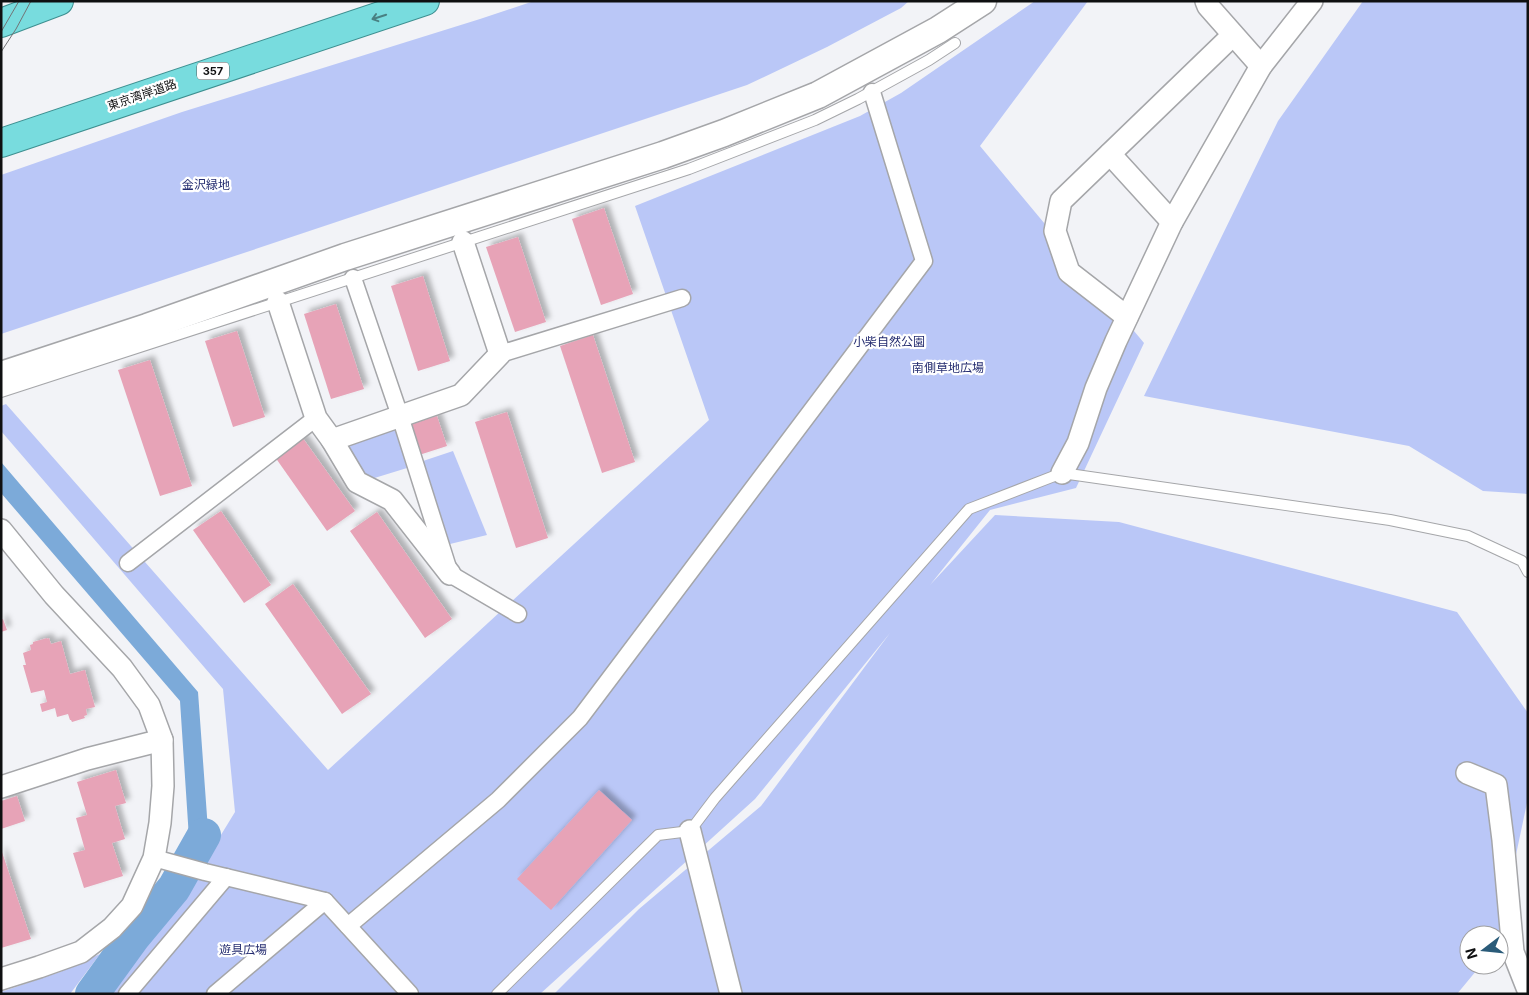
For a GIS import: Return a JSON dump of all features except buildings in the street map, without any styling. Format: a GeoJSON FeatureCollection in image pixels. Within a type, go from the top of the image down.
{"type":"FeatureCollection","features":[{"type":"Feature","properties":{"kind":"highway"},"geometry":{"type":"LineString","coordinates":[[1,24],[59,1]]}},
{"type":"Feature","properties":{"kind":"highway","name":"東京湾岸道路"},"geometry":{"type":"LineString","coordinates":[[1,142],[425,1]]}},
{"type":"Feature","properties":{"kind":"highway","name":"357"},"geometry":{"type":"LineString","coordinates":[[1,129],[110,96],[160,89]]}},
{"type":"Feature","properties":{"kind":"street"},"geometry":{"type":"LineString","coordinates":[[1,375],[147,327],[345,257],[663,155],[724,133],[818,95],[938,30],[983,1]]}},
{"type":"Feature","properties":{"kind":"street"},"geometry":{"type":"LineString","coordinates":[[1062,473],[1078,444],[1096,388],[1127,317],[1172,222],[1261,66],[1312,1]]}},
{"type":"Feature","properties":{"kind":"street"},"geometry":{"type":"LineString","coordinates":[[1209,3],[1233,35],[1261,66]]}},
{"type":"Feature","properties":{"kind":"street"},"geometry":{"type":"LineString","coordinates":[[1127,317],[1069,272],[1055,231],[1061,201],[1233,35]]}},
{"type":"Feature","properties":{"kind":"street"},"geometry":{"type":"LineString","coordinates":[[348,926],[498,800],[580,718],[924,261],[872,92]]}},
{"type":"Feature","properties":{"kind":"street"},"geometry":{"type":"LineString","coordinates":[[1110,154],[1172,222]]}},
{"type":"Feature","properties":{"kind":"street"},"geometry":{"type":"LineString","coordinates":[[463,242],[500,354]]}},
{"type":"Feature","properties":{"kind":"street"},"geometry":{"type":"LineString","coordinates":[[353,278],[400,416],[450,574]]}},
{"type":"Feature","properties":{"kind":"street"},"geometry":{"type":"LineString","coordinates":[[332,440],[461,395],[500,354],[682,298]]}},
{"type":"Feature","properties":{"kind":"street"},"geometry":{"type":"LineString","coordinates":[[278,302],[316,418],[332,440],[357,482],[392,500],[450,574],[518,614]]}},
{"type":"Feature","properties":{"kind":"street"},"geometry":{"type":"LineString","coordinates":[[128,563],[316,418]]}},
{"type":"Feature","properties":{"kind":"street"},"geometry":{"type":"LineString","coordinates":[[1,530],[54,595],[122,668],[149,705],[162,740],[164,786],[160,823],[160,860],[132,906],[112,928],[81,952],[1,978]]}},
{"type":"Feature","properties":{"kind":"street"},"geometry":{"type":"LineString","coordinates":[[1,787],[88,759],[162,740]]}},
{"type":"Feature","properties":{"kind":"street"},"geometry":{"type":"LineString","coordinates":[[1467,773],[1496,785],[1513,952],[1528,990]]}},
{"type":"Feature","properties":{"kind":"street"},"geometry":{"type":"LineString","coordinates":[[690,831],[731,994]]}},
{"type":"Feature","properties":{"kind":"street"},"geometry":{"type":"LineString","coordinates":[[160,860],[325,901],[410,994]]}},
{"type":"Feature","properties":{"kind":"street"},"geometry":{"type":"LineString","coordinates":[[127,994],[226,877]]}},
{"type":"Feature","properties":{"kind":"street"},"geometry":{"type":"LineString","coordinates":[[215,994],[325,901]]}},
{"type":"Feature","properties":{"kind":"lane"},"geometry":{"type":"LineString","coordinates":[[1,392],[689,169],[815,120],[872,92],[955,43]]}},
{"type":"Feature","properties":{"kind":"lane"},"geometry":{"type":"LineString","coordinates":[[497,994],[658,835],[690,831],[715,798],[969,509],[1062,473],[1390,520],[1468,536],[1522,561],[1528,572]]}},
{"type":"Feature","properties":{"kind":"green space","name":"金沢緑地"},"geometry":{"type":"Polygon","coordinates":[[[534,1],[909,1],[901,8],[827,47],[747,85],[1,334],[1,175],[182,112],[534,1]]]}},
{"type":"Feature","properties":{"kind":"green space"},"geometry":{"type":"Polygon","coordinates":[[[1035,1],[1088,1],[980,146],[1144,343],[1076,488],[990,510],[930,585],[995,515],[1119,522],[1457,612],[1528,713],[1528,798],[1501,925],[1459,925],[1459,975],[1473,975],[1457,994],[554,994],[639,909],[761,806],[890,633],[755,799],[540,994],[107,994],[205,861],[235,812],[223,689],[1,431],[1,406],[6,404],[328,770],[709,420],[635,206],[860,116],[901,93],[1035,1]]]}},
{"type":"Feature","properties":{"kind":"green space"},"geometry":{"type":"Polygon","coordinates":[[[1363,1],[1528,1],[1528,494],[1483,491],[1409,446],[1144,396],[1278,121],[1363,1]]]}},
{"type":"Feature","properties":{"kind":"green space"},"geometry":{"type":"Polygon","coordinates":[[[395,429],[407,468],[368,480],[344,446],[395,429]]]}},
{"type":"Feature","properties":{"kind":"green space"},"geometry":{"type":"Polygon","coordinates":[[[453,451],[487,535],[450,544],[423,461],[453,451]]]}},
{"type":"Feature","properties":{"kind":"green space"},"geometry":{"type":"Polygon","coordinates":[[[100,954],[70,994],[1,994],[1,992],[60,972],[100,954]]]}},
{"type":"Feature","properties":{"kind":"shaded area"},"geometry":{"type":"Polygon","coordinates":[[[1,462],[198,692],[208,830],[177,881],[94,994],[78,994],[166,875],[189,838],[180,701],[1,493],[1,462]]]}},
{"type":"Feature","properties":{"kind":"waterway"},"geometry":{"type":"LineString","coordinates":[[92,994],[134,936],[174,888],[204,835]]}},
{"type":"Feature","properties":{"kind":"tram line"},"geometry":{"type":"LineString","coordinates":[[1,32],[19,1]]}},
{"type":"Feature","properties":{"kind":"tram line"},"geometry":{"type":"LineString","coordinates":[[1,52],[31,1]]}},
{"type":"Feature","properties":{"kind":"park label","name":"小柴自然公園"},"geometry":{"type":"Point","coordinates":[889,342]}},
{"type":"Feature","properties":{"kind":"park label","name":"南側草地広場"},"geometry":{"type":"Point","coordinates":[948,368]}},
{"type":"Feature","properties":{"kind":"park label","name":"遊具広場"},"geometry":{"type":"Point","coordinates":[243,950]}}]}
